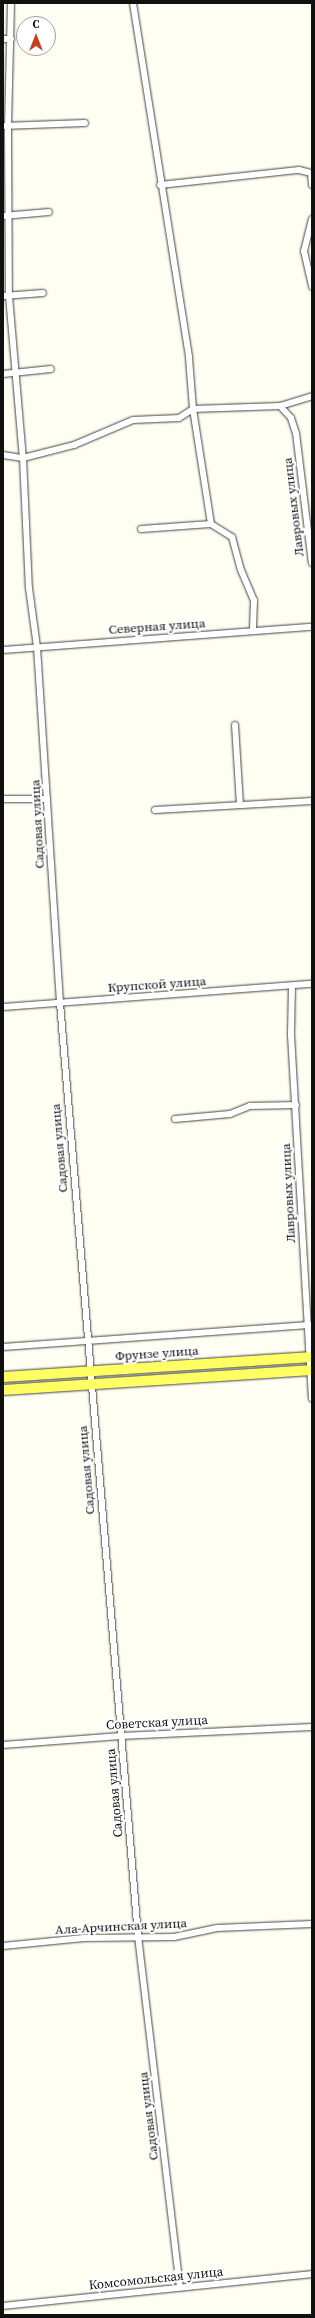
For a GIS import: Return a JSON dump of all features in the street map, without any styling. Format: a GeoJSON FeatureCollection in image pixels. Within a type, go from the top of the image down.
{"type":"FeatureCollection","features":[{"type":"Feature","properties":{"kind":"main road","name":"Фрунзе улица"},"geometry":{"type":"LineString","coordinates":[[3,1377],[310,1357]]}},
{"type":"Feature","properties":{"kind":"main road","name":"Фрунзе улица"},"geometry":{"type":"LineString","coordinates":[[3,1390],[311,1370]]}},
{"type":"Feature","properties":{"kind":"street","name":"Садовая улица"},"geometry":{"type":"LineString","coordinates":[[11,3],[11,39],[5,126],[6,296],[23,458],[30,588],[37,647],[60,1003],[87,1341],[138,1936],[180,2287]]}},
{"type":"Feature","properties":{"kind":"street"},"geometry":{"type":"LineString","coordinates":[[133,3],[188,358],[193,409],[212,524]]}},
{"type":"Feature","properties":{"kind":"street"},"geometry":{"type":"LineString","coordinates":[[3,39],[11,39]]}},
{"type":"Feature","properties":{"kind":"street"},"geometry":{"type":"LineString","coordinates":[[5,126],[85,123]]}},
{"type":"Feature","properties":{"kind":"street"},"geometry":{"type":"LineString","coordinates":[[160,185],[299,170],[311,173],[312,185]]}},
{"type":"Feature","properties":{"kind":"street"},"geometry":{"type":"LineString","coordinates":[[6,216],[49,212]]}},
{"type":"Feature","properties":{"kind":"street"},"geometry":{"type":"LineString","coordinates":[[312,219],[304,252],[312,287]]}},
{"type":"Feature","properties":{"kind":"street"},"geometry":{"type":"LineString","coordinates":[[6,296],[43,293]]}},
{"type":"Feature","properties":{"kind":"street"},"geometry":{"type":"LineString","coordinates":[[3,374],[51,369]]}},
{"type":"Feature","properties":{"kind":"street"},"geometry":{"type":"LineString","coordinates":[[3,455],[23,458],[74,445],[133,420],[179,418],[193,409],[280,406],[312,396]]}},
{"type":"Feature","properties":{"kind":"street","name":"Лавровых улица"},"geometry":{"type":"LineString","coordinates":[[280,406],[291,418],[296,433],[312,563]]}},
{"type":"Feature","properties":{"kind":"street"},"geometry":{"type":"LineString","coordinates":[[141,529],[212,524],[232,537],[240,570],[254,600],[253,631]]}},
{"type":"Feature","properties":{"kind":"street","name":"Северная улица"},"geometry":{"type":"LineString","coordinates":[[3,650],[312,627]]}},
{"type":"Feature","properties":{"kind":"street"},"geometry":{"type":"LineString","coordinates":[[235,725],[240,805]]}},
{"type":"Feature","properties":{"kind":"street"},"geometry":{"type":"LineString","coordinates":[[3,799],[47,799]]}},
{"type":"Feature","properties":{"kind":"street"},"geometry":{"type":"LineString","coordinates":[[155,810],[312,801]]}},
{"type":"Feature","properties":{"kind":"street","name":"Крупской улица"},"geometry":{"type":"LineString","coordinates":[[3,1007],[312,984]]}},
{"type":"Feature","properties":{"kind":"street","name":"Лавровых улица"},"geometry":{"type":"LineString","coordinates":[[292,986],[291,1035],[309,1325],[312,1398]]}},
{"type":"Feature","properties":{"kind":"street"},"geometry":{"type":"LineString","coordinates":[[175,1119],[230,1114],[250,1106],[296,1105]]}},
{"type":"Feature","properties":{"kind":"street"},"geometry":{"type":"LineString","coordinates":[[3,1347],[309,1325]]}},
{"type":"Feature","properties":{"kind":"street","name":"Советская улица"},"geometry":{"type":"LineString","coordinates":[[3,1745],[121,1736],[312,1727]]}},
{"type":"Feature","properties":{"kind":"street","name":"Ала-Арчинская улица"},"geometry":{"type":"LineString","coordinates":[[3,1946],[138,1936],[180,1936],[234,1927],[312,1924]]}},
{"type":"Feature","properties":{"kind":"street","name":"Комсомольская улица"},"geometry":{"type":"LineString","coordinates":[[3,2306],[312,2274]]}}]}
